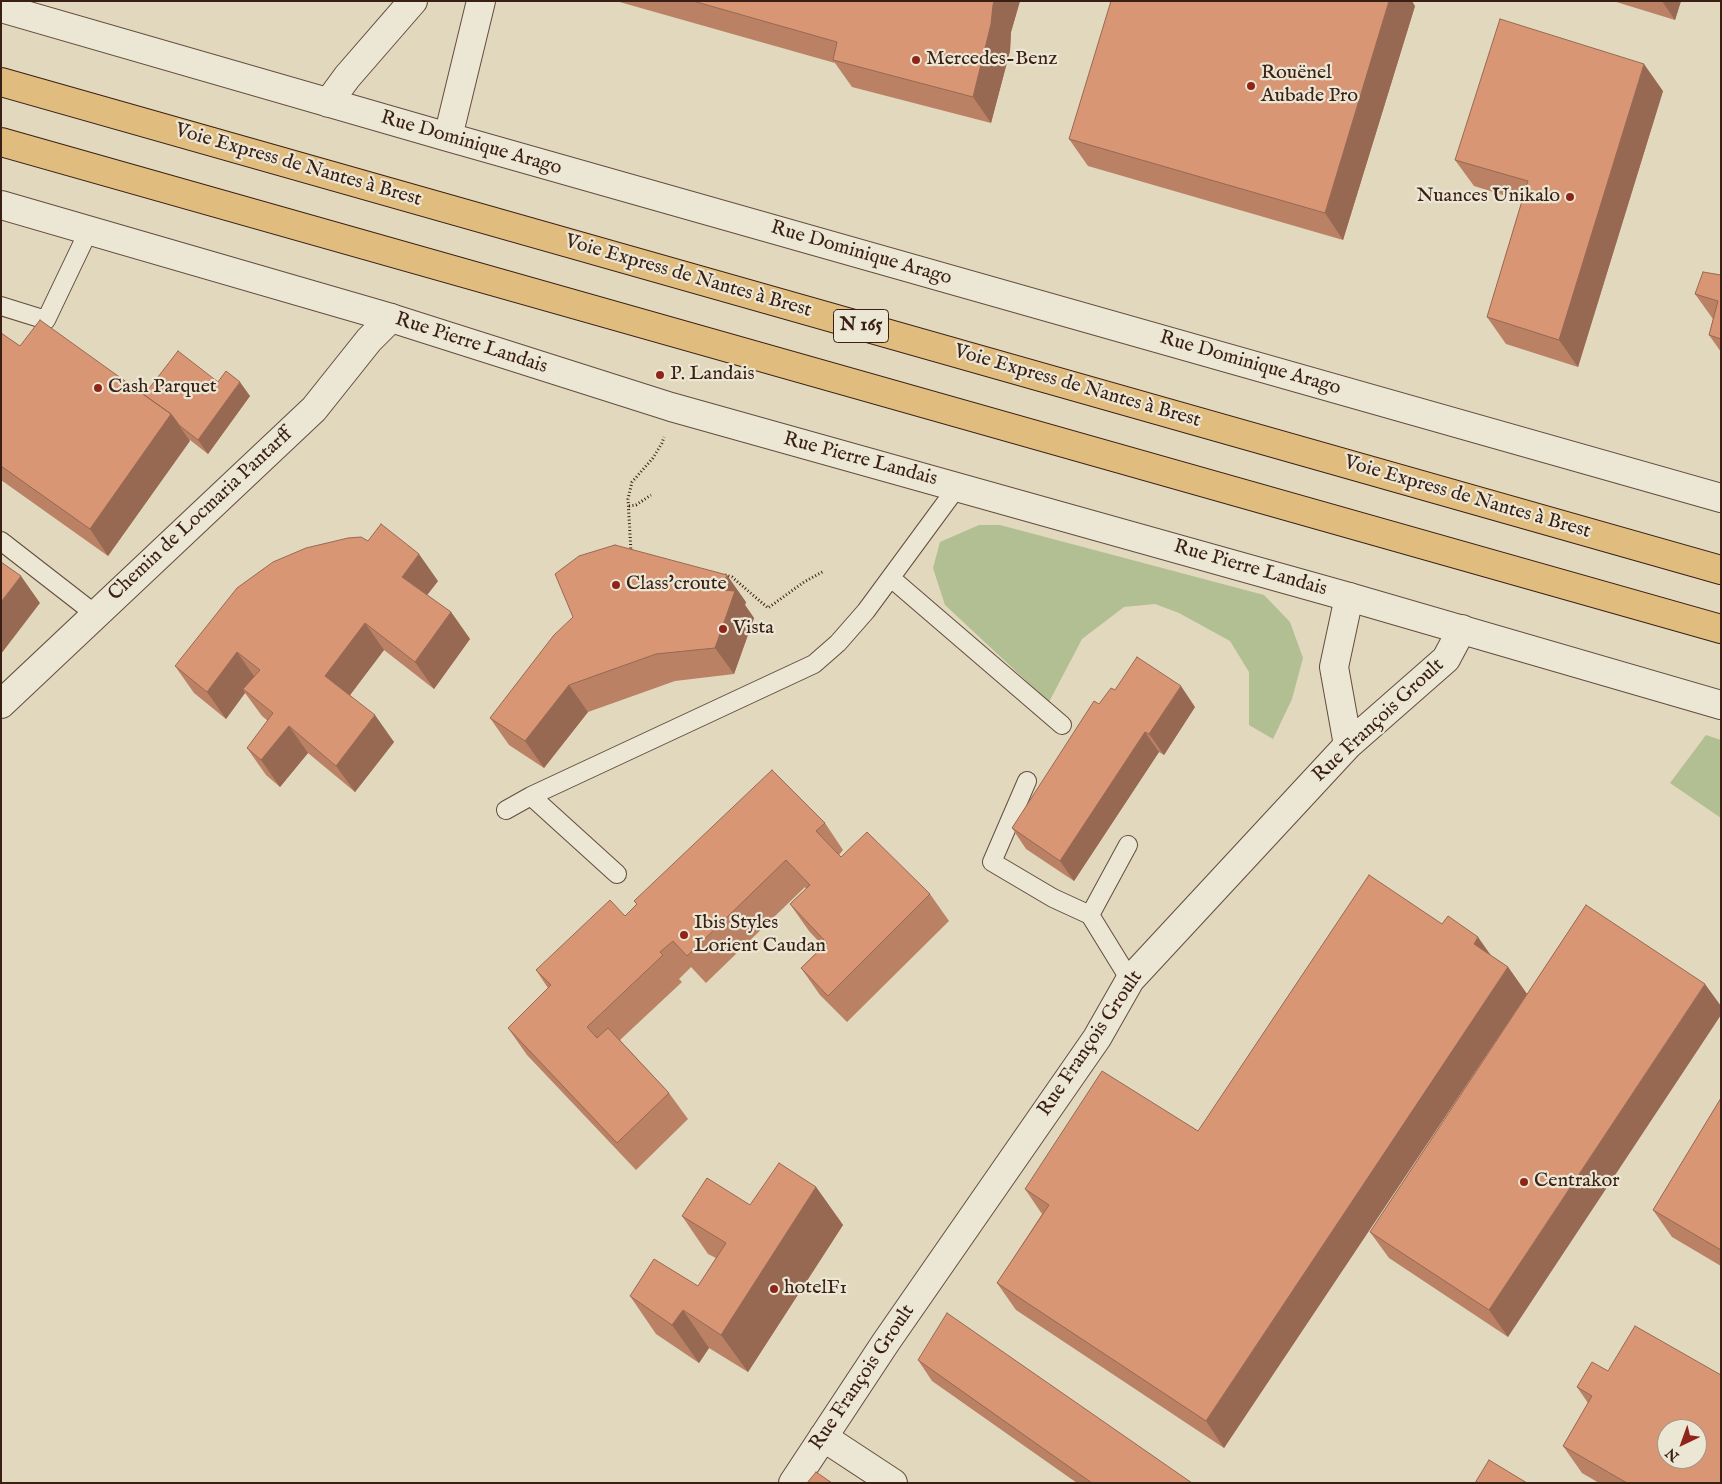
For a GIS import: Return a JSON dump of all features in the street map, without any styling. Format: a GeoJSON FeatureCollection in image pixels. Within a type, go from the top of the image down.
{"type":"FeatureCollection","features":[{"type":"Feature","properties":{"kind":"highway","name":"Voie Express de Nantes à Brest"},"geometry":{"type":"LineString","coordinates":[[1,82],[1721,570]]}},
{"type":"Feature","properties":{"kind":"highway"},"geometry":{"type":"LineString","coordinates":[[1,142],[1721,629]]}},
{"type":"Feature","properties":{"kind":"street"},"geometry":{"type":"LineString","coordinates":[[328,103],[346,77],[413,1]]}},
{"type":"Feature","properties":{"kind":"street"},"geometry":{"type":"LineString","coordinates":[[448,138],[481,1]]}},
{"type":"Feature","properties":{"kind":"street","name":"Rue Dominique Arago"},"geometry":{"type":"LineString","coordinates":[[1,8],[448,138],[1721,498]]}},
{"type":"Feature","properties":{"kind":"street","name":"Rue Pierre Landais"},"geometry":{"type":"LineString","coordinates":[[1,205],[391,318],[671,407],[1350,597],[1721,705]]}},
{"type":"Feature","properties":{"kind":"street","name":"Chemin de Locmaria Pantarff"},"geometry":{"type":"LineString","coordinates":[[1,704],[314,409],[369,340],[391,318]]}},
{"type":"Feature","properties":{"kind":"street"},"geometry":{"type":"LineString","coordinates":[[1348,745],[1334,667],[1350,597]]}},
{"type":"Feature","properties":{"kind":"street","name":"Rue François Groult"},"geometry":{"type":"LineString","coordinates":[[794,1483],[897,1326],[1097,1038],[1130,980],[1348,745],[1446,659],[1462,629]]}},
{"type":"Feature","properties":{"kind":"street"},"geometry":{"type":"LineString","coordinates":[[823,1437],[893,1483]]}},
{"type":"Feature","properties":{"kind":"lane"},"geometry":{"type":"LineString","coordinates":[[1,306],[46,320],[89,230]]}},
{"type":"Feature","properties":{"kind":"lane"},"geometry":{"type":"LineString","coordinates":[[506,810],[531,796],[814,664],[838,643],[891,578],[958,486]]}},
{"type":"Feature","properties":{"kind":"lane"},"geometry":{"type":"LineString","coordinates":[[1,540],[95,614]]}},
{"type":"Feature","properties":{"kind":"lane"},"geometry":{"type":"LineString","coordinates":[[891,578],[1062,725]]}},
{"type":"Feature","properties":{"kind":"lane"},"geometry":{"type":"LineString","coordinates":[[1027,781],[992,862],[1053,898],[1090,915],[1130,980]]}},
{"type":"Feature","properties":{"kind":"lane"},"geometry":{"type":"LineString","coordinates":[[531,796],[617,874]]}},
{"type":"Feature","properties":{"kind":"lane"},"geometry":{"type":"LineString","coordinates":[[1090,915],[1128,845]]}},
{"type":"Feature","properties":{"kind":"path"},"geometry":{"type":"LineString","coordinates":[[630,555],[628,499],[632,482],[653,458],[662,443],[671,407]]}},
{"type":"Feature","properties":{"kind":"path"},"geometry":{"type":"LineString","coordinates":[[628,506],[636,505],[651,495]]}},
{"type":"Feature","properties":{"kind":"path"},"geometry":{"type":"LineString","coordinates":[[717,573],[732,577],[768,608],[804,582],[824,571]]}},
{"type":"Feature","properties":{"kind":"green space"},"geometry":{"type":"Polygon","coordinates":[[[979,525],[1000,525],[1264,595],[1290,622],[1303,658],[1292,699],[1273,739],[1249,725],[1249,672],[1230,641],[1179,613],[1155,604],[1124,607],[1082,639],[1049,702],[945,605],[933,568],[940,542],[979,525]]]}},
{"type":"Feature","properties":{"kind":"green space"},"geometry":{"type":"Polygon","coordinates":[[[1706,735],[1721,740],[1721,818],[1670,783],[1706,735]]]}},
{"type":"Feature","properties":{"kind":"building","name":"Mercedes-Benz"},"geometry":{"type":"Polygon","coordinates":[[[693,1],[994,1],[991,24],[973,97],[833,60],[837,42],[693,1]]]}},
{"type":"Feature","properties":{"kind":"building","name":"Rouënel Aubade Pro"},"geometry":{"type":"Polygon","coordinates":[[[1111,1],[1389,1],[1325,213],[1069,139],[1111,1]]]}},
{"type":"Feature","properties":{"kind":"building","name":"Nuances Unikalo"},"geometry":{"type":"Polygon","coordinates":[[[1500,19],[1644,64],[1559,340],[1487,317],[1528,181],[1455,160],[1500,19]]]}},
{"type":"Feature","properties":{"kind":"building"},"geometry":{"type":"Polygon","coordinates":[[[1703,272],[1721,275],[1721,339],[1709,335],[1718,301],[1695,294],[1703,272]]]}},
{"type":"Feature","properties":{"kind":"building"},"geometry":{"type":"Polygon","coordinates":[[[40,320],[171,414],[90,529],[1,466],[1,333],[20,346],[40,320]]]}},
{"type":"Feature","properties":{"kind":"building"},"geometry":{"type":"Polygon","coordinates":[[[178,351],[218,382],[226,371],[240,382],[198,440],[180,426],[171,414],[144,395],[178,351]]]}},
{"type":"Feature","properties":{"kind":"building"},"geometry":{"type":"Polygon","coordinates":[[[381,524],[419,554],[402,577],[451,612],[415,662],[365,623],[325,676],[375,715],[336,766],[289,726],[261,760],[247,748],[273,713],[243,689],[260,670],[237,652],[207,692],[175,666],[237,588],[273,562],[306,548],[348,538],[361,537],[368,541],[381,524]]]}},
{"type":"Feature","properties":{"kind":"building"},"geometry":{"type":"Polygon","coordinates":[[[615,545],[727,575],[722,590],[735,591],[715,648],[656,654],[569,685],[525,741],[490,718],[554,635],[573,617],[555,574],[579,556],[615,545]]]}},
{"type":"Feature","properties":{"kind":"building"},"geometry":{"type":"Polygon","coordinates":[[[1,562],[21,576],[1,602],[1,562]]]}},
{"type":"Feature","properties":{"kind":"building"},"geometry":{"type":"Polygon","coordinates":[[[1137,657],[1181,686],[1149,734],[1145,732],[1060,861],[1012,828],[1094,701],[1099,704],[1111,688],[1115,690],[1137,657]]]}},
{"type":"Feature","properties":{"kind":"building"},"geometry":{"type":"Polygon","coordinates":[[[772,770],[825,823],[816,831],[841,857],[867,832],[930,894],[828,996],[801,968],[827,943],[790,904],[810,885],[786,860],[687,956],[673,941],[660,952],[663,955],[587,1027],[597,1038],[608,1028],[669,1093],[617,1143],[508,1028],[551,985],[536,970],[610,900],[625,916],[637,904],[634,901],[772,770]]]}},
{"type":"Feature","properties":{"kind":"building"},"geometry":{"type":"Polygon","coordinates":[[[1369,875],[1442,924],[1448,916],[1478,937],[1474,944],[1508,967],[1206,1421],[997,1283],[1049,1205],[1025,1189],[1102,1071],[1198,1131],[1369,875]]]}},
{"type":"Feature","properties":{"kind":"building","name":"Centrakor"},"geometry":{"type":"Polygon","coordinates":[[[1586,905],[1705,984],[1489,1310],[1370,1232],[1586,905]]]}},
{"type":"Feature","properties":{"kind":"building"},"geometry":{"type":"Polygon","coordinates":[[[1721,1098],[1721,1250],[1653,1210],[1721,1098]]]}},
{"type":"Feature","properties":{"kind":"building"},"geometry":{"type":"Polygon","coordinates":[[[779,1163],[816,1187],[721,1335],[683,1310],[672,1325],[630,1296],[654,1259],[698,1286],[726,1243],[682,1216],[707,1178],[750,1205],[779,1163]]]}},
{"type":"Feature","properties":{"kind":"building"},"geometry":{"type":"Polygon","coordinates":[[[947,1313],[1192,1483],[1092,1483],[918,1360],[947,1313]]]}},
{"type":"Feature","properties":{"kind":"building"},"geometry":{"type":"Polygon","coordinates":[[[1635,1326],[1721,1375],[1721,1483],[1627,1483],[1563,1446],[1592,1396],[1577,1387],[1592,1362],[1608,1371],[1635,1326]]]}},
{"type":"Feature","properties":{"kind":"building"},"geometry":{"type":"Polygon","coordinates":[[[1489,1460],[1527,1483],[1475,1483],[1489,1460]]]}},
{"type":"Feature","properties":{"kind":"building"},"geometry":{"type":"Polygon","coordinates":[[[816,1472],[832,1483],[807,1483],[816,1472]]]}},
{"type":"Feature","properties":{"kind":"place","name":"Mercedes-Benz"},"geometry":{"type":"Point","coordinates":[916,60]}},
{"type":"Feature","properties":{"kind":"place","name":"Rouënel Aubade Pro"},"geometry":{"type":"Point","coordinates":[1251,86]}},
{"type":"Feature","properties":{"kind":"place","name":"Nuances Unikalo"},"geometry":{"type":"Point","coordinates":[1570,197]}},
{"type":"Feature","properties":{"kind":"place","name":"P. Landais"},"geometry":{"type":"Point","coordinates":[660,375]}},
{"type":"Feature","properties":{"kind":"place","name":"Cash Parquet"},"geometry":{"type":"Point","coordinates":[98,388]}},
{"type":"Feature","properties":{"kind":"place","name":"Class'croute"},"geometry":{"type":"Point","coordinates":[616,585]}},
{"type":"Feature","properties":{"kind":"place","name":"Vista"},"geometry":{"type":"Point","coordinates":[723,629]}},
{"type":"Feature","properties":{"kind":"place","name":"Ibis Styles Lorient Caudan"},"geometry":{"type":"Point","coordinates":[684,935]}},
{"type":"Feature","properties":{"kind":"place","name":"Centrakor"},"geometry":{"type":"Point","coordinates":[1524,1182]}},
{"type":"Feature","properties":{"kind":"place","name":"hotelF1"},"geometry":{"type":"Point","coordinates":[774,1289]}}]}
